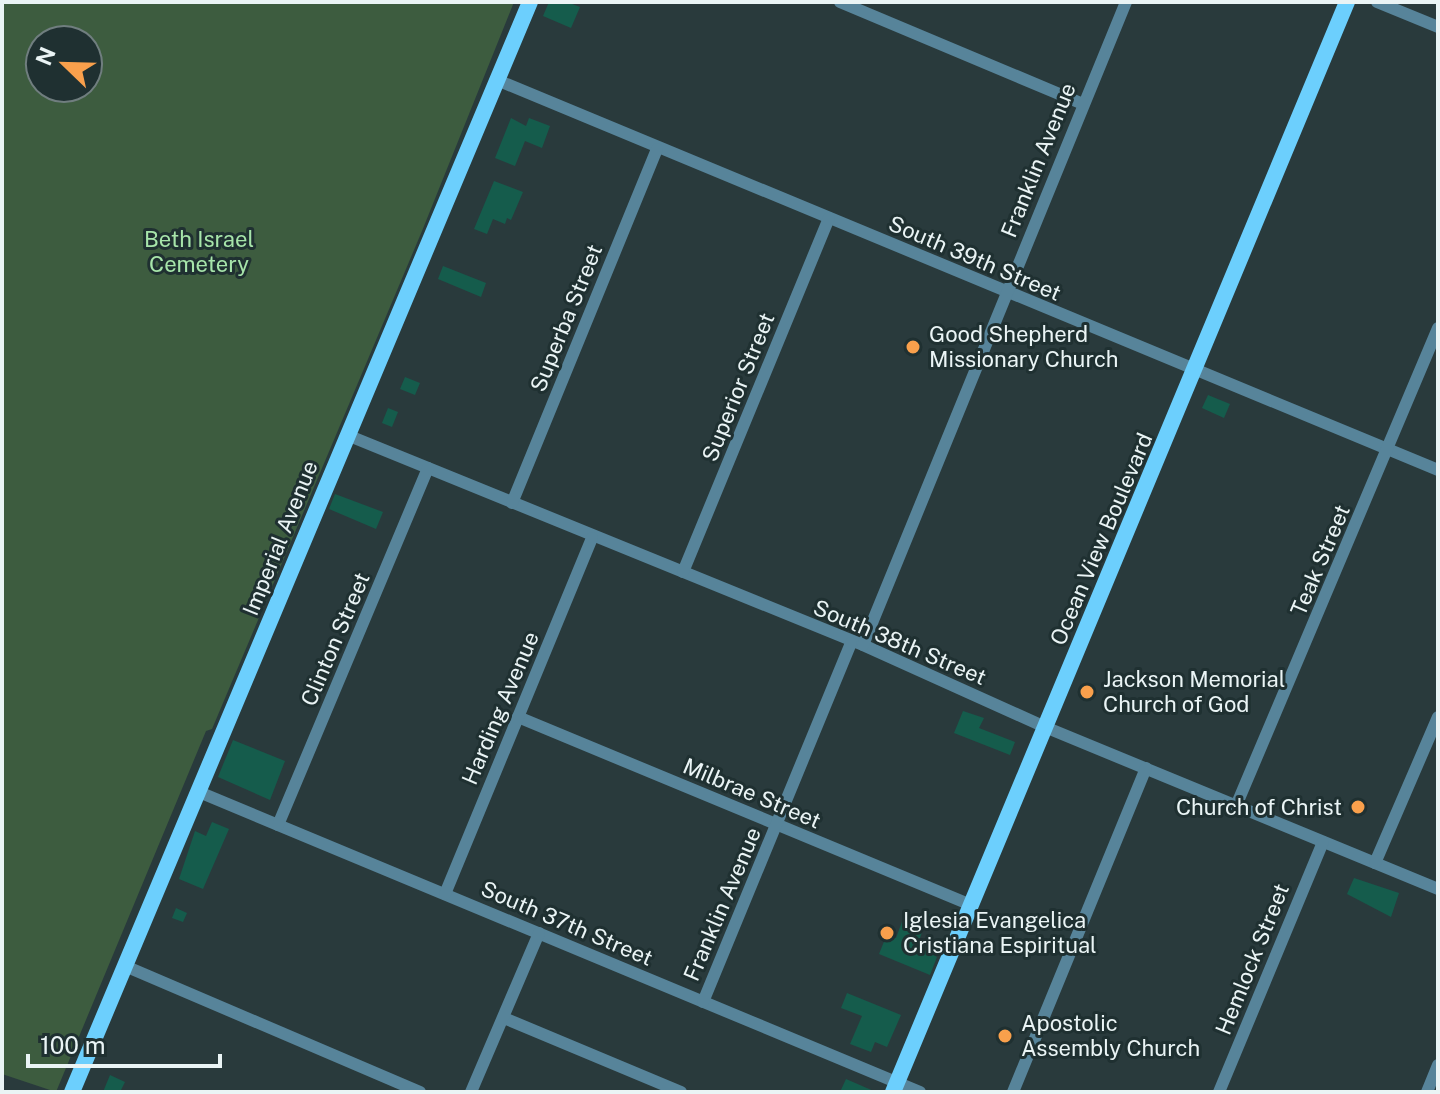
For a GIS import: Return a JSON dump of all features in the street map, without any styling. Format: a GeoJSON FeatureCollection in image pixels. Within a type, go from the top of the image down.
{"type":"FeatureCollection","features":[{"type":"Feature","properties":{"kind":"main road","name":"Imperial Avenue"},"geometry":{"type":"LineString","coordinates":[[72,1092],[530,2]]}},
{"type":"Feature","properties":{"kind":"main road","name":"Ocean View Boulevard"},"geometry":{"type":"LineString","coordinates":[[895,1087],[1347,2]]}},
{"type":"Feature","properties":{"kind":"street"},"geometry":{"type":"LineString","coordinates":[[840,2],[1083,104]]}},
{"type":"Feature","properties":{"kind":"street","name":"Franklin Avenue"},"geometry":{"type":"LineString","coordinates":[[703,1002],[1126,2]]}},
{"type":"Feature","properties":{"kind":"street"},"geometry":{"type":"LineString","coordinates":[[1377,2],[1438,27]]}},
{"type":"Feature","properties":{"kind":"street","name":"South 39th Street"},"geometry":{"type":"LineString","coordinates":[[497,80],[1005,294],[1438,470]]}},
{"type":"Feature","properties":{"kind":"street","name":"Superba Street"},"geometry":{"type":"LineString","coordinates":[[512,503],[657,149]]}},
{"type":"Feature","properties":{"kind":"street","name":"Superior Street"},"geometry":{"type":"LineString","coordinates":[[683,572],[829,218]]}},
{"type":"Feature","properties":{"kind":"street","name":"Teak Street"},"geometry":{"type":"LineString","coordinates":[[1236,806],[1438,328]]}},
{"type":"Feature","properties":{"kind":"street","name":"South 38th Street"},"geometry":{"type":"LineString","coordinates":[[347,435],[592,538],[857,644],[1045,727],[1438,889]]}},
{"type":"Feature","properties":{"kind":"street","name":"Clinton Street"},"geometry":{"type":"LineString","coordinates":[[278,825],[428,468]]}},
{"type":"Feature","properties":{"kind":"street","name":"Harding Avenue"},"geometry":{"type":"LineString","coordinates":[[445,894],[592,538]]}},
{"type":"Feature","properties":{"kind":"street","name":"Milbrae Street"},"geometry":{"type":"LineString","coordinates":[[518,717],[971,905]]}},
{"type":"Feature","properties":{"kind":"street"},"geometry":{"type":"LineString","coordinates":[[1375,863],[1438,717]]}},
{"type":"Feature","properties":{"kind":"street"},"geometry":{"type":"LineString","coordinates":[[1013,1092],[1146,768]]}},
{"type":"Feature","properties":{"kind":"street","name":"South 37th Street"},"geometry":{"type":"LineString","coordinates":[[199,792],[703,1002],[895,1087],[920,1092]]}},
{"type":"Feature","properties":{"kind":"street","name":"Hemlock Street"},"geometry":{"type":"LineString","coordinates":[[1219,1092],[1323,842]]}},
{"type":"Feature","properties":{"kind":"street"},"geometry":{"type":"LineString","coordinates":[[471,1092],[539,933]]}},
{"type":"Feature","properties":{"kind":"street"},"geometry":{"type":"LineString","coordinates":[[125,966],[420,1092]]}},
{"type":"Feature","properties":{"kind":"street"},"geometry":{"type":"LineString","coordinates":[[504,1018],[681,1092]]}},
{"type":"Feature","properties":{"kind":"street"},"geometry":{"type":"LineString","coordinates":[[1427,1092],[1438,1065]]}},
{"type":"Feature","properties":{"kind":"green space","name":"Beth Israel Cemetery"},"geometry":{"type":"Polygon","coordinates":[[[2,2],[514,2],[422,231],[212,729],[206,731],[56,1092],[2,1074],[2,2]]]}},
{"type":"Feature","properties":{"kind":"building"},"geometry":{"type":"Polygon","coordinates":[[[549,2],[567,2],[580,7],[571,28],[543,16],[549,2]]]}},
{"type":"Feature","properties":{"kind":"building"},"geometry":{"type":"Polygon","coordinates":[[[511,118],[526,126],[529,118],[550,126],[542,148],[525,141],[515,166],[495,158],[511,118]]]}},
{"type":"Feature","properties":{"kind":"building"},"geometry":{"type":"Polygon","coordinates":[[[494,181],[523,192],[511,220],[507,218],[505,224],[493,219],[487,234],[474,229],[494,181]]]}},
{"type":"Feature","properties":{"kind":"building"},"geometry":{"type":"Polygon","coordinates":[[[443,266],[486,283],[481,297],[438,279],[443,266]]]}},
{"type":"Feature","properties":{"kind":"building"},"geometry":{"type":"Polygon","coordinates":[[[405,377],[420,383],[415,395],[400,389],[405,377]]]}},
{"type":"Feature","properties":{"kind":"building"},"geometry":{"type":"Polygon","coordinates":[[[1208,395],[1230,404],[1224,418],[1202,408],[1208,395]]]}},
{"type":"Feature","properties":{"kind":"building"},"geometry":{"type":"Polygon","coordinates":[[[388,408],[398,412],[392,427],[382,423],[388,408]]]}},
{"type":"Feature","properties":{"kind":"building"},"geometry":{"type":"Polygon","coordinates":[[[335,494],[383,512],[376,529],[329,509],[335,494]]]}},
{"type":"Feature","properties":{"kind":"building"},"geometry":{"type":"Polygon","coordinates":[[[963,711],[984,718],[979,728],[1015,742],[1010,755],[954,733],[963,711]]]}},
{"type":"Feature","properties":{"kind":"building"},"geometry":{"type":"Polygon","coordinates":[[[233,740],[285,761],[270,800],[218,777],[233,740]]]}},
{"type":"Feature","properties":{"kind":"building"},"geometry":{"type":"Polygon","coordinates":[[[212,822],[229,829],[203,889],[179,879],[195,831],[206,836],[212,822]]]}},
{"type":"Feature","properties":{"kind":"building"},"geometry":{"type":"Polygon","coordinates":[[[1354,878],[1399,893],[1391,917],[1347,894],[1354,878]]]}},
{"type":"Feature","properties":{"kind":"building"},"geometry":{"type":"Polygon","coordinates":[[[176,908],[187,913],[183,922],[172,918],[176,908]]]}},
{"type":"Feature","properties":{"kind":"building"},"geometry":{"type":"Polygon","coordinates":[[[924,912],[946,921],[943,930],[921,921],[924,912]]]}},
{"type":"Feature","properties":{"kind":"building"},"geometry":{"type":"Polygon","coordinates":[[[903,919],[924,927],[917,946],[937,957],[930,975],[879,954],[887,934],[896,938],[903,919]]]}},
{"type":"Feature","properties":{"kind":"building"},"geometry":{"type":"Polygon","coordinates":[[[847,993],[901,1015],[887,1047],[875,1042],[871,1052],[850,1044],[862,1016],[841,1008],[847,993]]]}},
{"type":"Feature","properties":{"kind":"building"},"geometry":{"type":"Polygon","coordinates":[[[110,1075],[125,1082],[120,1092],[103,1092],[110,1075]]]}},
{"type":"Feature","properties":{"kind":"building"},"geometry":{"type":"Polygon","coordinates":[[[846,1079],[876,1092],[840,1092],[846,1079]]]}},
{"type":"Feature","properties":{"kind":"place","name":"Good Shepherd Missionary Church"},"geometry":{"type":"Point","coordinates":[913,347]}},
{"type":"Feature","properties":{"kind":"place","name":"Jackson Memorial Church of God"},"geometry":{"type":"Point","coordinates":[1087,692]}},
{"type":"Feature","properties":{"kind":"place","name":"Church of Christ"},"geometry":{"type":"Point","coordinates":[1358,807]}},
{"type":"Feature","properties":{"kind":"place","name":"Iglesia Evangelica Cristiana Espiritual"},"geometry":{"type":"Point","coordinates":[887,933]}},
{"type":"Feature","properties":{"kind":"place","name":"Apostolic Assembly Church"},"geometry":{"type":"Point","coordinates":[1005,1036]}}]}
